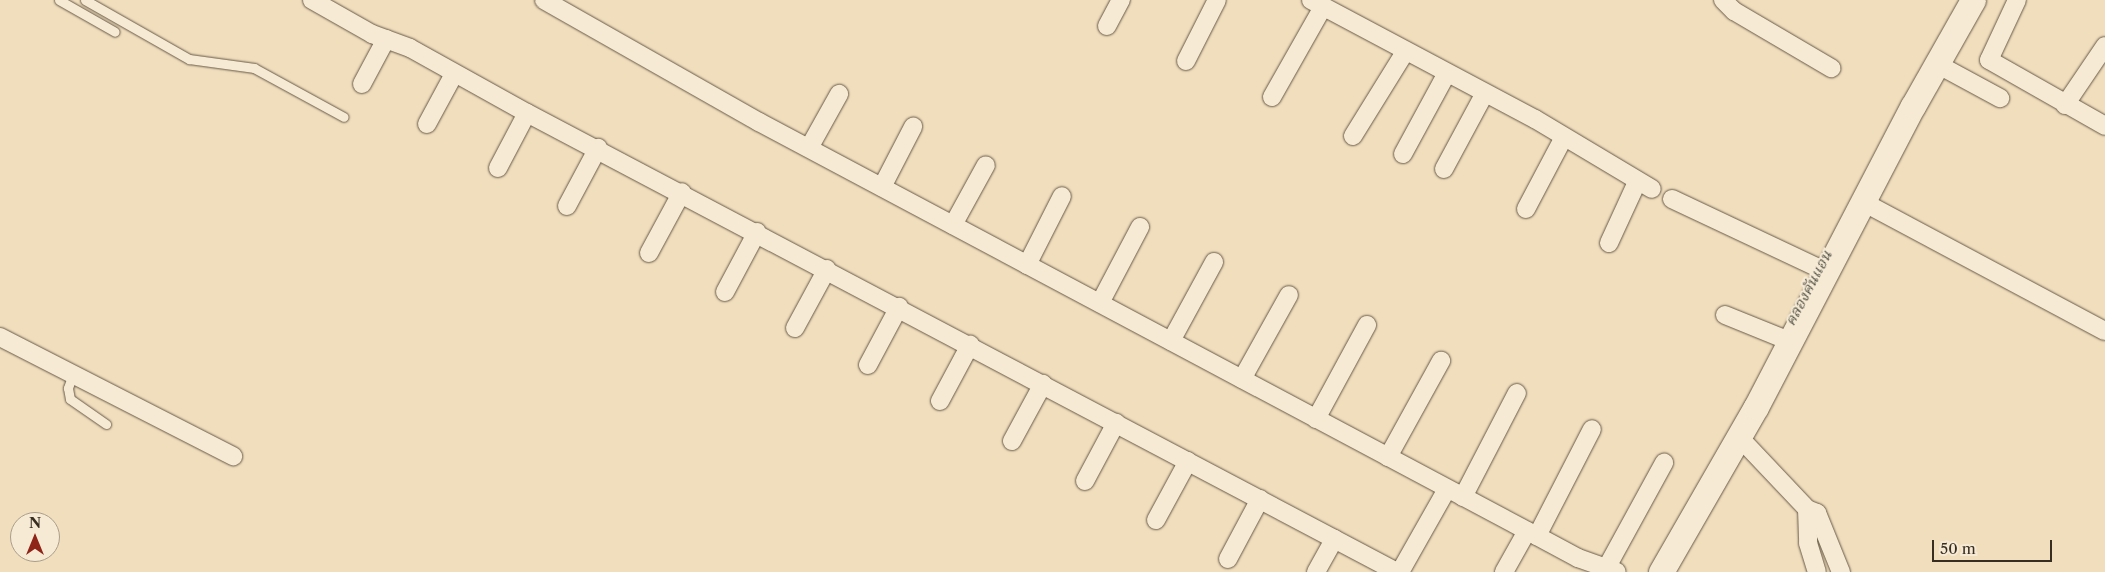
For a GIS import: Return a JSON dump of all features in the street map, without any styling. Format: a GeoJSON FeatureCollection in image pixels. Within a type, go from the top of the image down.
{"type":"FeatureCollection","features":[{"type":"Feature","properties":{"kind":"street"},"geometry":{"type":"LineString","coordinates":[[312,0],[386,39],[410,48],[527,113],[682,192],[1399,572],[1447,489]]}},
{"type":"Feature","properties":{"kind":"street"},"geometry":{"type":"LineString","coordinates":[[544,0],[953,226],[1578,558],[1612,570],[1664,463]]}},
{"type":"Feature","properties":{"kind":"street"},"geometry":{"type":"LineString","coordinates":[[1107,26],[1121,0]]}},
{"type":"Feature","properties":{"kind":"street"},"geometry":{"type":"LineString","coordinates":[[1186,61],[1217,0]]}},
{"type":"Feature","properties":{"kind":"street"},"geometry":{"type":"LineString","coordinates":[[1723,0],[1734,11],[1832,68]]}},
{"type":"Feature","properties":{"kind":"street"},"geometry":{"type":"LineString","coordinates":[[1661,572],[1739,437],[1863,202],[1973,0]]}},
{"type":"Feature","properties":{"kind":"street"},"geometry":{"type":"LineString","coordinates":[[2017,0],[1989,60],[2065,105],[2105,126]]}},
{"type":"Feature","properties":{"kind":"street"},"geometry":{"type":"LineString","coordinates":[[1272,97],[1317,3],[1564,137],[1645,186],[1609,243]]}},
{"type":"Feature","properties":{"kind":"street"},"geometry":{"type":"LineString","coordinates":[[362,84],[386,39]]}},
{"type":"Feature","properties":{"kind":"street"},"geometry":{"type":"LineString","coordinates":[[2065,105],[2105,46]]}},
{"type":"Feature","properties":{"kind":"street"},"geometry":{"type":"LineString","coordinates":[[1353,136],[1405,52]]}},
{"type":"Feature","properties":{"kind":"street"},"geometry":{"type":"LineString","coordinates":[[1937,64],[2000,98]]}},
{"type":"Feature","properties":{"kind":"street"},"geometry":{"type":"LineString","coordinates":[[1403,154],[1447,73]]}},
{"type":"Feature","properties":{"kind":"street"},"geometry":{"type":"LineString","coordinates":[[427,124],[454,74]]}},
{"type":"Feature","properties":{"kind":"street"},"geometry":{"type":"LineString","coordinates":[[1444,169],[1485,93]]}},
{"type":"Feature","properties":{"kind":"street"},"geometry":{"type":"LineString","coordinates":[[809,148],[840,94]]}},
{"type":"Feature","properties":{"kind":"street"},"geometry":{"type":"LineString","coordinates":[[498,168],[527,113]]}},
{"type":"Feature","properties":{"kind":"street"},"geometry":{"type":"LineString","coordinates":[[882,187],[913,127]]}},
{"type":"Feature","properties":{"kind":"street"},"geometry":{"type":"LineString","coordinates":[[1526,209],[1564,137]]}},
{"type":"Feature","properties":{"kind":"street"},"geometry":{"type":"LineString","coordinates":[[567,206],[598,148]]}},
{"type":"Feature","properties":{"kind":"street"},"geometry":{"type":"LineString","coordinates":[[953,226],[986,165]]}},
{"type":"Feature","properties":{"kind":"street"},"geometry":{"type":"LineString","coordinates":[[649,254],[682,192]]}},
{"type":"Feature","properties":{"kind":"street"},"geometry":{"type":"LineString","coordinates":[[1027,265],[1062,196]]}},
{"type":"Feature","properties":{"kind":"street"},"geometry":{"type":"LineString","coordinates":[[1672,199],[1826,272]]}},
{"type":"Feature","properties":{"kind":"street"},"geometry":{"type":"LineString","coordinates":[[1863,202],[2105,331]]}},
{"type":"Feature","properties":{"kind":"street"},"geometry":{"type":"LineString","coordinates":[[1100,303],[1140,227]]}},
{"type":"Feature","properties":{"kind":"street"},"geometry":{"type":"LineString","coordinates":[[724,292],[757,232]]}},
{"type":"Feature","properties":{"kind":"street"},"geometry":{"type":"LineString","coordinates":[[1171,341],[1214,262]]}},
{"type":"Feature","properties":{"kind":"street"},"geometry":{"type":"LineString","coordinates":[[795,328],[827,269]]}},
{"type":"Feature","properties":{"kind":"street"},"geometry":{"type":"LineString","coordinates":[[1242,379],[1289,295]]}},
{"type":"Feature","properties":{"kind":"street"},"geometry":{"type":"LineString","coordinates":[[868,365],[899,307]]}},
{"type":"Feature","properties":{"kind":"street"},"geometry":{"type":"LineString","coordinates":[[1725,315],[1789,341]]}},
{"type":"Feature","properties":{"kind":"street"},"geometry":{"type":"LineString","coordinates":[[1316,419],[1367,325]]}},
{"type":"Feature","properties":{"kind":"street"},"geometry":{"type":"LineString","coordinates":[[0,337],[233,456]]}},
{"type":"Feature","properties":{"kind":"street"},"geometry":{"type":"LineString","coordinates":[[940,401],[970,345]]}},
{"type":"Feature","properties":{"kind":"street"},"geometry":{"type":"LineString","coordinates":[[1388,457],[1441,360]]}},
{"type":"Feature","properties":{"kind":"street"},"geometry":{"type":"LineString","coordinates":[[1012,441],[1043,384]]}},
{"type":"Feature","properties":{"kind":"street"},"geometry":{"type":"LineString","coordinates":[[1463,497],[1516,392]]}},
{"type":"Feature","properties":{"kind":"street"},"geometry":{"type":"LineString","coordinates":[[1085,481],[1116,423]]}},
{"type":"Feature","properties":{"kind":"street"},"geometry":{"type":"LineString","coordinates":[[1504,572],[1532,534],[1592,429]]}},
{"type":"Feature","properties":{"kind":"street"},"geometry":{"type":"LineString","coordinates":[[1739,437],[1807,509],[1817,514],[1841,572]]}},
{"type":"Feature","properties":{"kind":"street"},"geometry":{"type":"LineString","coordinates":[[1156,520],[1188,461]]}},
{"type":"Feature","properties":{"kind":"street"},"geometry":{"type":"LineString","coordinates":[[1228,559],[1260,499]]}},
{"type":"Feature","properties":{"kind":"street"},"geometry":{"type":"LineString","coordinates":[[1807,509],[1808,543],[1817,572]]}},
{"type":"Feature","properties":{"kind":"street"},"geometry":{"type":"LineString","coordinates":[[1316,572],[1334,538]]}},
{"type":"Feature","properties":{"kind":"lane"},"geometry":{"type":"LineString","coordinates":[[59,0],[115,32]]}},
{"type":"Feature","properties":{"kind":"lane"},"geometry":{"type":"LineString","coordinates":[[85,0],[189,59],[254,68],[344,117]]}},
{"type":"Feature","properties":{"kind":"lane"},"geometry":{"type":"LineString","coordinates":[[73,374],[68,388],[70,399],[106,424]]}},
{"type":"Feature","properties":{"kind":"water label","name":"คลองคันแอน"},"geometry":{"type":"Point","coordinates":[1808,288]}}]}
